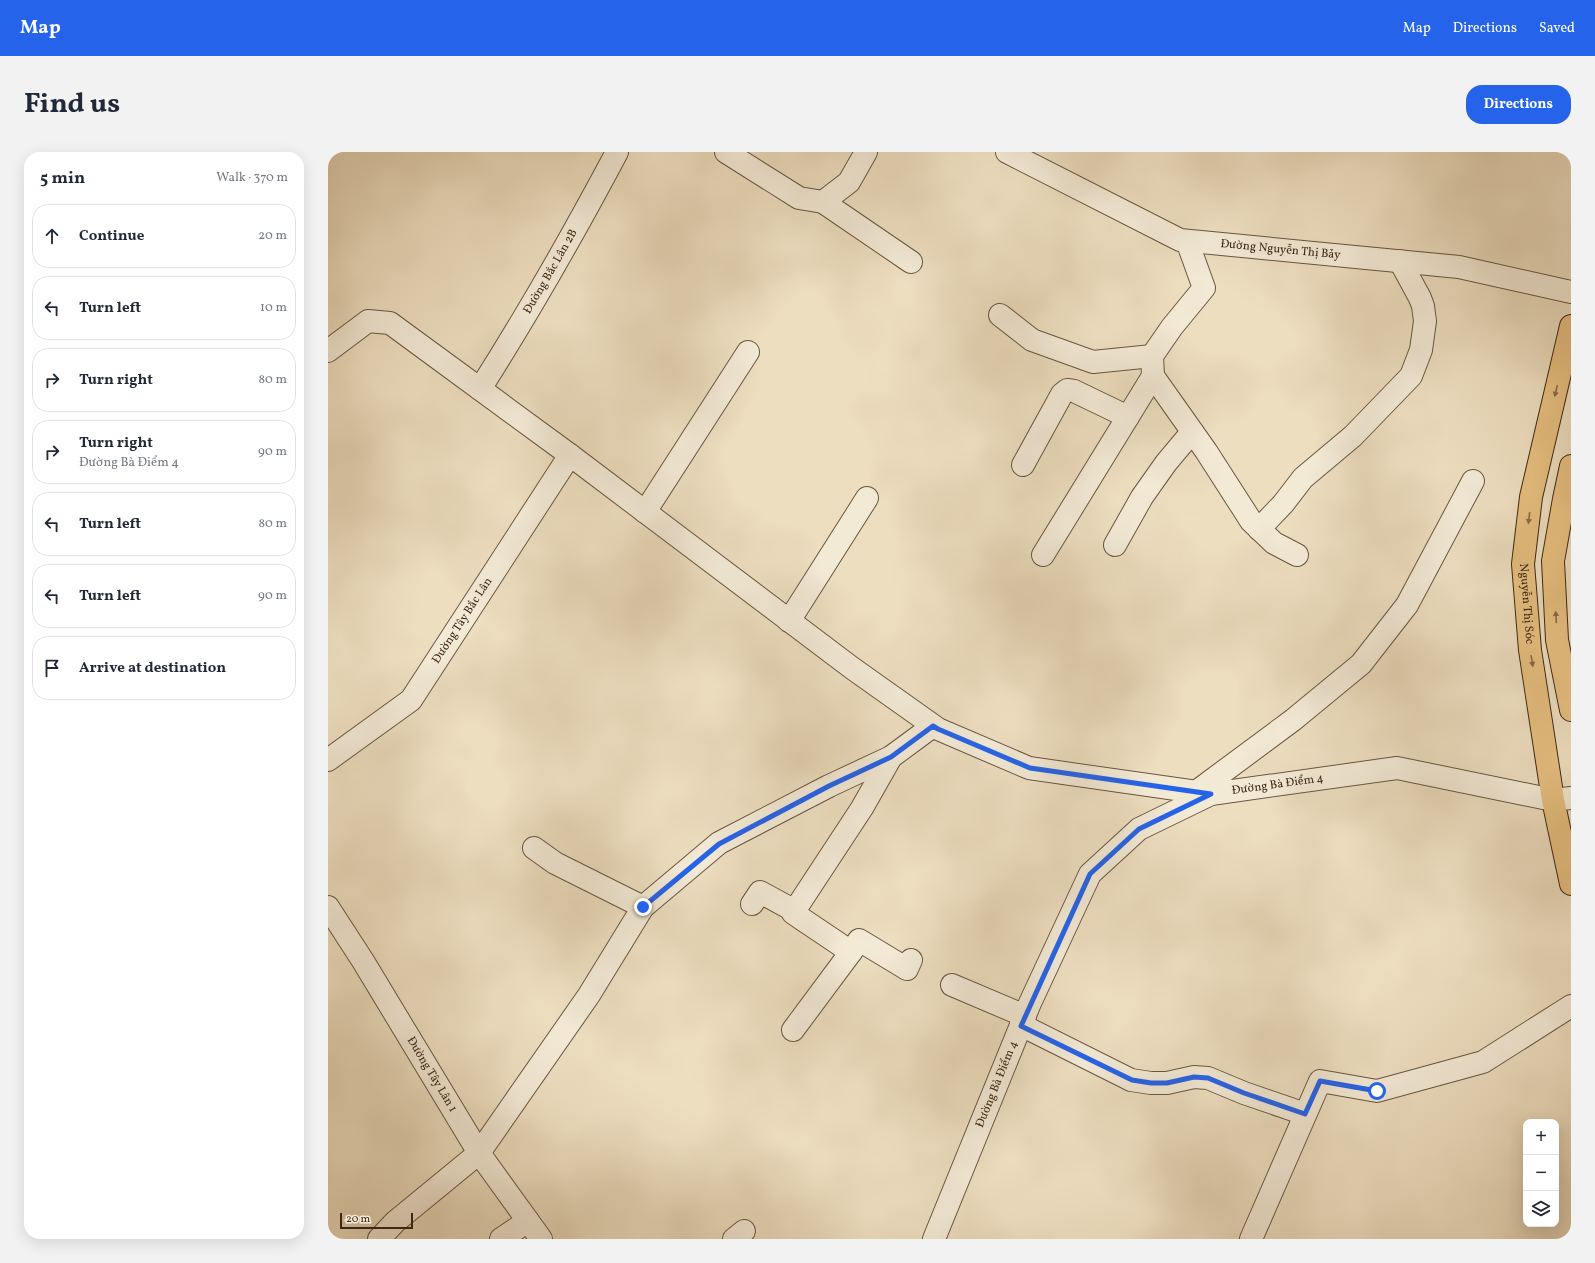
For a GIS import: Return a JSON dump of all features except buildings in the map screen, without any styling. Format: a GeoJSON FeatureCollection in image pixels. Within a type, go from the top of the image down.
{"type":"FeatureCollection","features":[{"type":"Feature","properties":{"kind":"main road","name":"Nguyễn Thị Sóc"},"geometry":{"type":"LineString","coordinates":[[1571,326],[1531,497],[1523,564],[1530,650],[1562,799],[1571,884]]}},
{"type":"Feature","properties":{"kind":"main road"},"geometry":{"type":"LineString","coordinates":[[1571,466],[1554,561],[1557,640],[1571,710]]}},
{"type":"Feature","properties":{"kind":"street","name":"Đường Bắc Lân 2B"},"geometry":{"type":"LineString","coordinates":[[480,389],[508,345],[568,243],[617,152]]}},
{"type":"Feature","properties":{"kind":"street"},"geometry":{"type":"LineString","coordinates":[[726,152],[799,198],[823,202],[911,262]]}},
{"type":"Feature","properties":{"kind":"street"},"geometry":{"type":"LineString","coordinates":[[823,202],[849,182],[866,152]]}},
{"type":"Feature","properties":{"kind":"street","name":"Đường Nguyễn Thị Bảy"},"geometry":{"type":"LineString","coordinates":[[1007,152],[1180,240],[1459,268],[1571,292]]}},
{"type":"Feature","properties":{"kind":"street"},"geometry":{"type":"LineString","coordinates":[[1043,555],[1128,417],[1172,327],[1204,288],[1187,241]]}},
{"type":"Feature","properties":{"kind":"street"},"geometry":{"type":"LineString","coordinates":[[1259,529],[1283,504],[1303,478],[1353,436],[1411,376],[1421,350],[1425,321],[1423,306],[1420,298],[1400,261]]}},
{"type":"Feature","properties":{"kind":"street"},"geometry":{"type":"LineString","coordinates":[[1000,315],[1032,340],[1092,362],[1152,366]]}},
{"type":"Feature","properties":{"kind":"street"},"geometry":{"type":"LineString","coordinates":[[328,351],[368,321],[390,323],[570,455],[789,621],[938,729],[1030,768],[1203,793],[1361,664],[1406,605],[1473,481]]}},
{"type":"Feature","properties":{"kind":"street"},"geometry":{"type":"LineString","coordinates":[[645,512],[748,352]]}},
{"type":"Feature","properties":{"kind":"street"},"geometry":{"type":"LineString","coordinates":[[1152,366],[1192,432],[1251,521],[1274,543],[1297,555]]}},
{"type":"Feature","properties":{"kind":"street"},"geometry":{"type":"LineString","coordinates":[[1023,465],[1062,394],[1067,390],[1074,391],[1128,417]]}},
{"type":"Feature","properties":{"kind":"street"},"geometry":{"type":"LineString","coordinates":[[1115,545],[1142,497],[1166,463],[1192,432]]}},
{"type":"Feature","properties":{"kind":"street","name":"Đường Tây Bắc Lân"},"geometry":{"type":"LineString","coordinates":[[328,760],[411,700],[570,455]]}},
{"type":"Feature","properties":{"kind":"street"},"geometry":{"type":"LineString","coordinates":[[789,621],[867,498]]}},
{"type":"Feature","properties":{"kind":"street"},"geometry":{"type":"LineString","coordinates":[[379,1239],[395,1222],[479,1153],[589,995],[643,907],[719,844],[829,786],[891,757],[933,726]]}},
{"type":"Feature","properties":{"kind":"street"},"geometry":{"type":"LineString","coordinates":[[851,952],[793,913],[862,808],[891,757]]}},
{"type":"Feature","properties":{"kind":"street","name":"Đường Bà Điểm 4"},"geometry":{"type":"LineString","coordinates":[[934,1239],[1023,1021],[1090,874],[1139,829],[1203,793],[1397,768],[1562,799]]}},
{"type":"Feature","properties":{"kind":"street"},"geometry":{"type":"LineString","coordinates":[[534,848],[555,863],[643,907]]}},
{"type":"Feature","properties":{"kind":"street"},"geometry":{"type":"LineString","coordinates":[[752,904],[760,892],[795,911]]}},
{"type":"Feature","properties":{"kind":"street","name":"Đường Tây Lân 1"},"geometry":{"type":"LineString","coordinates":[[328,907],[363,961],[479,1153],[540,1239]]}},
{"type":"Feature","properties":{"kind":"street"},"geometry":{"type":"LineString","coordinates":[[793,1030],[859,940],[907,969],[911,960]]}},
{"type":"Feature","properties":{"kind":"street"},"geometry":{"type":"LineString","coordinates":[[952,985],[1023,1021],[1132,1080],[1151,1083],[1167,1083],[1194,1077],[1208,1078],[1244,1093],[1305,1114]]}},
{"type":"Feature","properties":{"kind":"street"},"geometry":{"type":"LineString","coordinates":[[1251,1239],[1320,1081],[1377,1091],[1483,1062],[1571,1006]]}},
{"type":"Feature","properties":{"kind":"street"},"geometry":{"type":"LineString","coordinates":[[502,1239],[528,1221]]}},
{"type":"Feature","properties":{"kind":"route"},"geometry":{"type":"LineString","coordinates":[[643,907],[719,844],[829,786],[891,757],[933,726],[1030,768],[1211,794],[1139,829],[1090,874],[1030,1003],[1021,1026],[1132,1080],[1151,1083],[1167,1083],[1194,1077],[1208,1078],[1244,1093],[1305,1114],[1320,1081],[1377,1091]]}}]}
